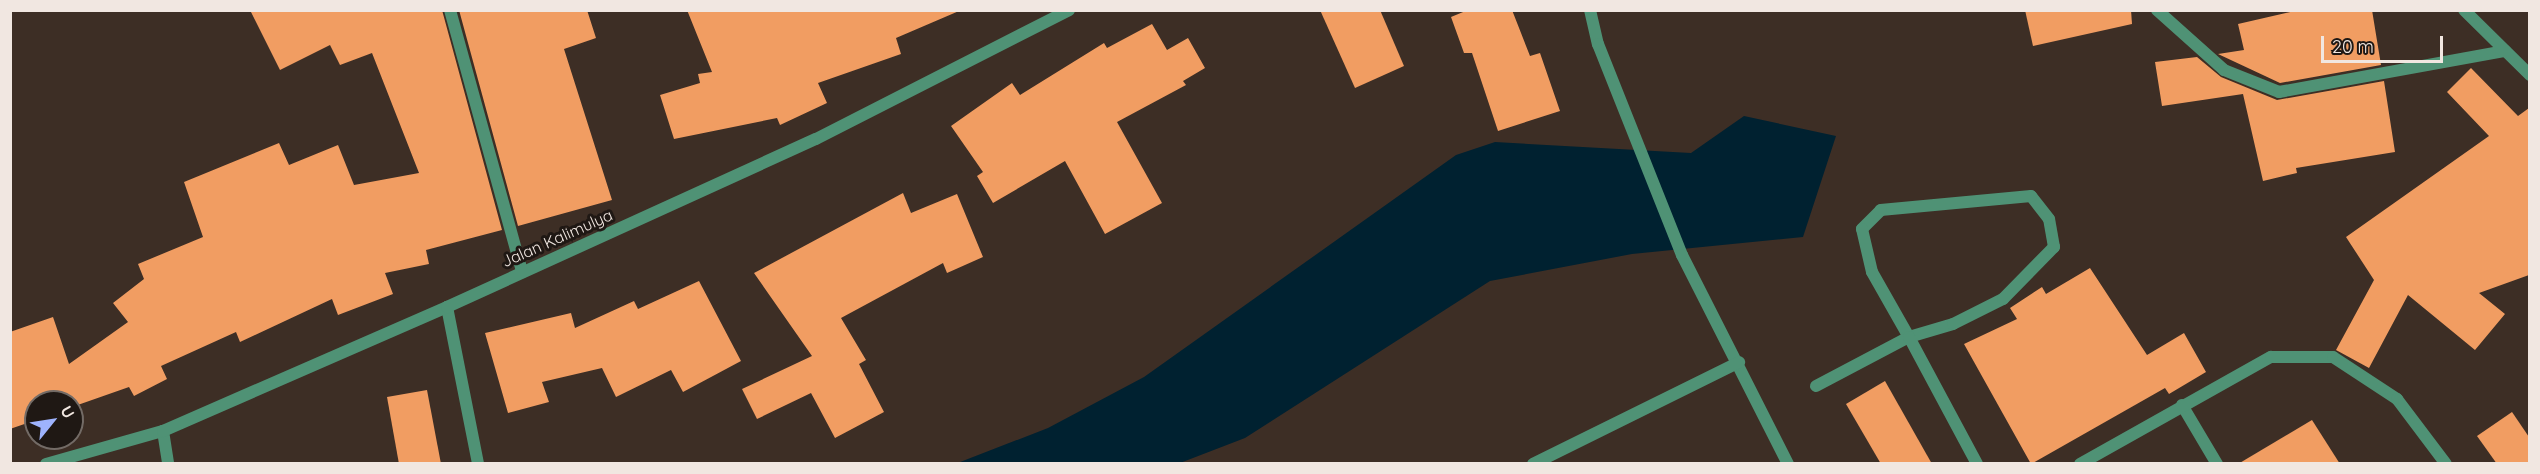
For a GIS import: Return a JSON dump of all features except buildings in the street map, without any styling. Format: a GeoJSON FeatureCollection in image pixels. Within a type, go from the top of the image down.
{"type":"FeatureCollection","features":[{"type":"Feature","properties":{"kind":"street"},"geometry":{"type":"LineString","coordinates":[[450,10],[522,272]]}},
{"type":"Feature","properties":{"kind":"street","name":"Jalan Kalimulya"},"geometry":{"type":"LineString","coordinates":[[46,464],[163,431],[447,307],[816,139],[1069,10]]}},
{"type":"Feature","properties":{"kind":"street"},"geometry":{"type":"LineString","coordinates":[[1590,10],[1598,44],[1682,255],[1739,362],[1788,464]]}},
{"type":"Feature","properties":{"kind":"street"},"geometry":{"type":"LineString","coordinates":[[2157,10],[2224,70],[2279,92],[2505,51]]}},
{"type":"Feature","properties":{"kind":"street"},"geometry":{"type":"LineString","coordinates":[[2464,10],[2529,75]]}},
{"type":"Feature","properties":{"kind":"street"},"geometry":{"type":"LineString","coordinates":[[1816,386],[1909,337],[1953,324],[2003,299],[2054,247],[2049,219],[2031,196],[1881,210],[1862,229],[1872,272],[1909,337],[1977,464]]}},
{"type":"Feature","properties":{"kind":"street"},"geometry":{"type":"LineString","coordinates":[[447,307],[478,464]]}},
{"type":"Feature","properties":{"kind":"street"},"geometry":{"type":"LineString","coordinates":[[2079,464],[2271,357],[2333,357],[2397,399],[2446,464]]}},
{"type":"Feature","properties":{"kind":"street"},"geometry":{"type":"LineString","coordinates":[[1533,464],[1739,362]]}},
{"type":"Feature","properties":{"kind":"street"},"geometry":{"type":"LineString","coordinates":[[2182,405],[2217,464]]}},
{"type":"Feature","properties":{"kind":"street"},"geometry":{"type":"LineString","coordinates":[[163,431],[168,464]]}},
{"type":"Feature","properties":{"kind":"water"},"geometry":{"type":"Polygon","coordinates":[[[1744,116],[1836,136],[1803,237],[1632,254],[1490,281],[1245,438],[1180,463],[955,464],[1048,428],[1144,377],[1456,155],[1495,142],[1691,153],[1744,116]]]}}]}
